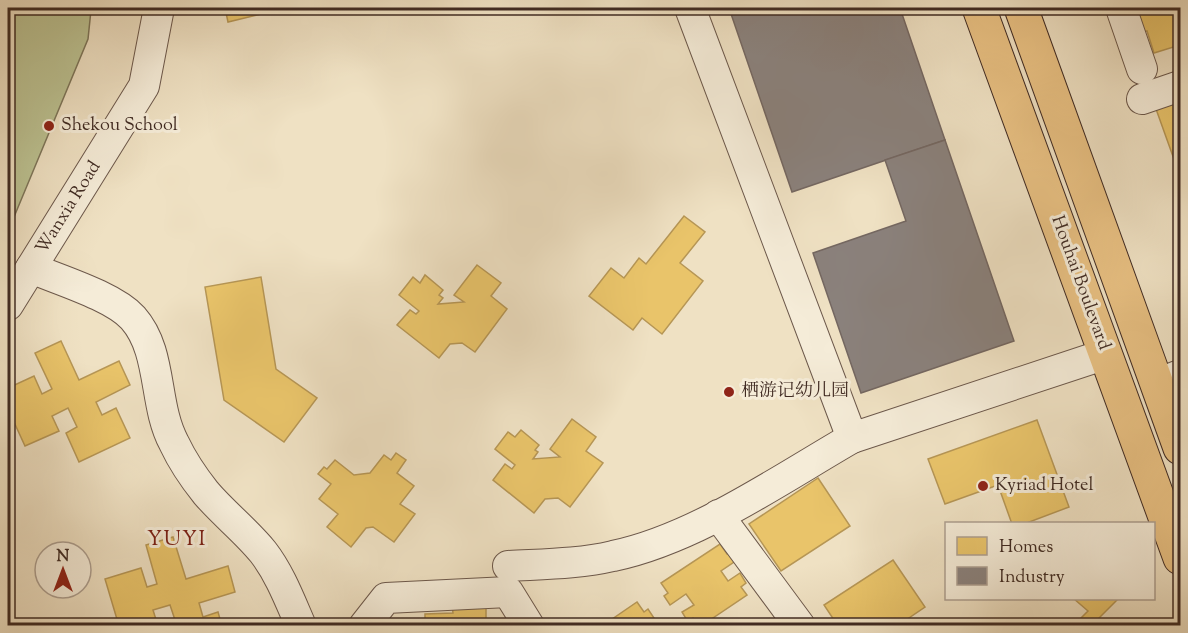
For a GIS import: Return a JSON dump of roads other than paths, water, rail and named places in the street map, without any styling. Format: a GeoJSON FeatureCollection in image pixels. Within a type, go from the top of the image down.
{"type":"FeatureCollection","features":[{"type":"Feature","properties":{"kind":"main road","name":"Houhai Boulevard"},"geometry":{"type":"LineString","coordinates":[[978,8],[1180,558]]}},
{"type":"Feature","properties":{"kind":"main road"},"geometry":{"type":"LineString","coordinates":[[1021,8],[1169,380],[1180,448]]}},
{"type":"Feature","properties":{"kind":"street","name":"Wanxia Road"},"geometry":{"type":"LineString","coordinates":[[8,305],[144,86],[159,8]]}},
{"type":"Feature","properties":{"kind":"street"},"geometry":{"type":"LineString","coordinates":[[690,8],[852,438]]}},
{"type":"Feature","properties":{"kind":"street"},"geometry":{"type":"LineString","coordinates":[[1121,8],[1142,69]]}},
{"type":"Feature","properties":{"kind":"street"},"geometry":{"type":"LineString","coordinates":[[1142,99],[1180,86]]}},
{"type":"Feature","properties":{"kind":"street"},"geometry":{"type":"LineString","coordinates":[[31,268],[111,301],[130,315],[142,329],[151,350],[163,412],[172,441],[188,468],[207,493],[264,554],[277,574],[301,626]]}},
{"type":"Feature","properties":{"kind":"street"},"geometry":{"type":"LineString","coordinates":[[508,566],[613,556],[669,538],[718,515],[852,438],[1106,354]]}},
{"type":"Feature","properties":{"kind":"street"},"geometry":{"type":"LineString","coordinates":[[718,515],[800,626]]}},
{"type":"Feature","properties":{"kind":"street"},"geometry":{"type":"LineString","coordinates":[[364,626],[386,598],[508,592],[529,626]]}},
{"type":"Feature","properties":{"kind":"place","name":"Shekou School"},"geometry":{"type":"Point","coordinates":[49,126]}},
{"type":"Feature","properties":{"kind":"place","name":"栖游记幼儿园"},"geometry":{"type":"Point","coordinates":[729,392]}},
{"type":"Feature","properties":{"kind":"place","name":"Kyriad Hotel"},"geometry":{"type":"Point","coordinates":[983,486]}},
{"type":"Feature","properties":{"kind":"district","name":"YUYI"},"geometry":{"type":"Point","coordinates":[177,540]}}]}
